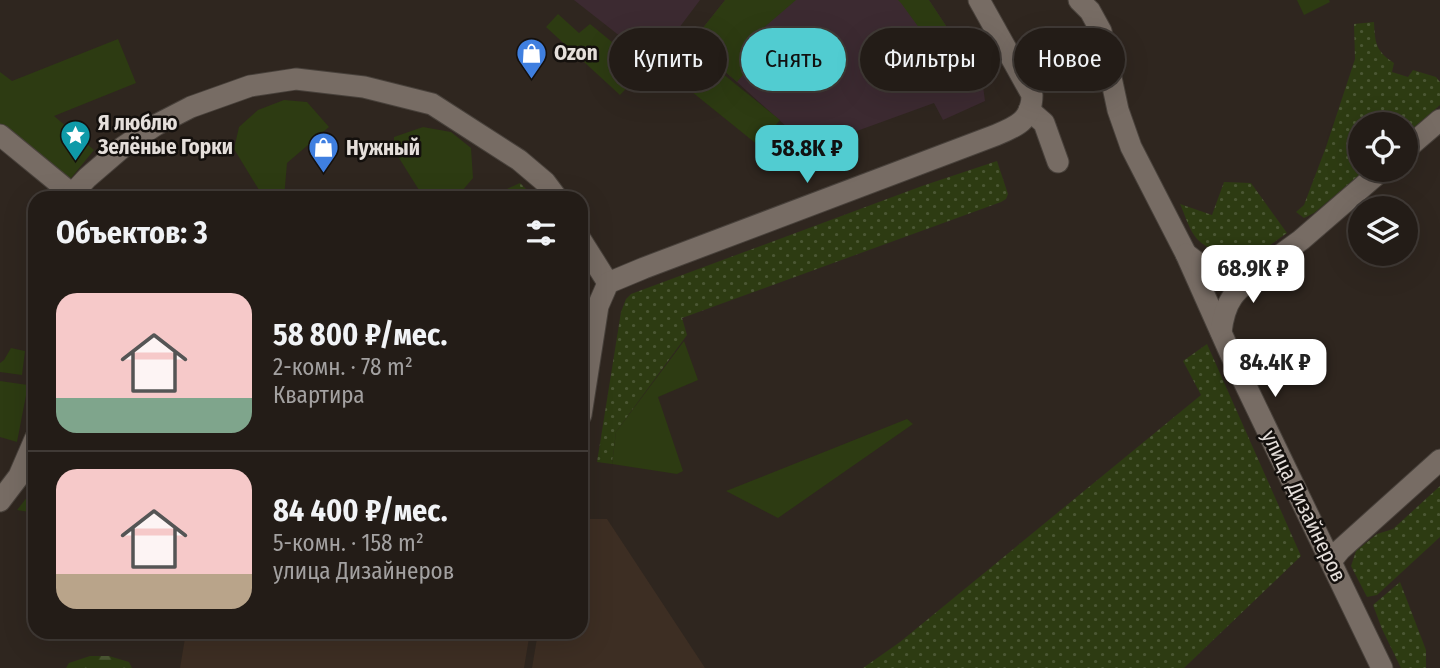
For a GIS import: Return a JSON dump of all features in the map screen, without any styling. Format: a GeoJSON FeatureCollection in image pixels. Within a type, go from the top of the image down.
{"type":"FeatureCollection","features":[{"type":"Feature","properties":{"kind":"street","name":"улица Дизайнеров"},"geometry":{"type":"LineString","coordinates":[[1079,0],[1090,11],[1101,31],[1122,125],[1138,162],[1186,254],[1382,668]]}},
{"type":"Feature","properties":{"kind":"street"},"geometry":{"type":"LineString","coordinates":[[588,370],[598,306],[608,283],[1017,127],[1029,110],[1031,95],[981,1]]}},
{"type":"Feature","properties":{"kind":"street"},"geometry":{"type":"LineString","coordinates":[[76,191],[123,146],[191,107],[250,86],[296,79],[364,87],[432,104],[519,160],[552,191]]}},
{"type":"Feature","properties":{"kind":"street"},"geometry":{"type":"LineString","coordinates":[[1029,110],[1044,123],[1058,162]]}},
{"type":"Feature","properties":{"kind":"street"},"geometry":{"type":"LineString","coordinates":[[1418,139],[1440,120]]}},
{"type":"Feature","properties":{"kind":"street"},"geometry":{"type":"LineString","coordinates":[[0,135],[66,191]]}},
{"type":"Feature","properties":{"kind":"street"},"geometry":{"type":"LineString","coordinates":[[1221,332],[1223,314],[1241,286],[1301,240],[1368,182]]}},
{"type":"Feature","properties":{"kind":"street"},"geometry":{"type":"LineString","coordinates":[[588,251],[608,283]]}},
{"type":"Feature","properties":{"kind":"street"},"geometry":{"type":"LineString","coordinates":[[1186,254],[1202,266],[1219,273],[1234,274],[1264,267]]}},
{"type":"Feature","properties":{"kind":"street"},"geometry":{"type":"LineString","coordinates":[[0,501],[19,476],[28,455]]}},
{"type":"Feature","properties":{"kind":"street"},"geometry":{"type":"LineString","coordinates":[[1331,561],[1339,550],[1440,460]]}},
{"type":"Feature","properties":{"kind":"shaded area"},"geometry":{"type":"Polygon","coordinates":[[[574,0],[700,0],[679,28],[610,28],[574,0]]]}},
{"type":"Feature","properties":{"kind":"shaded area"},"geometry":{"type":"Polygon","coordinates":[[[725,0],[929,0],[948,28],[860,28],[860,91],[984,91],[985,101],[943,120],[934,103],[810,148],[747,91],[846,91],[846,28],[741,28],[741,86],[727,73],[727,28],[703,28],[725,0]]]}},
{"type":"Feature","properties":{"kind":"shaded area"},"geometry":{"type":"Polygon","coordinates":[[[588,519],[607,519],[705,668],[532,668],[537,639],[588,639],[588,519]]]}},
{"type":"Feature","properties":{"kind":"shaded area"},"geometry":{"type":"Polygon","coordinates":[[[185,639],[529,639],[524,668],[180,668],[185,639]]]}},
{"type":"Feature","properties":{"kind":"green space"},"geometry":{"type":"Polygon","coordinates":[[[725,0],[796,0],[763,28],[741,28],[741,77],[737,82],[727,73],[727,28],[703,28],[725,0]]]}},
{"type":"Feature","properties":{"kind":"green space"},"geometry":{"type":"Polygon","coordinates":[[[898,0],[929,0],[948,28],[919,28],[898,0]]]}},
{"type":"Feature","properties":{"kind":"green space"},"geometry":{"type":"Polygon","coordinates":[[[1297,0],[1329,0],[1330,2],[1304,15],[1297,0]]]}},
{"type":"Feature","properties":{"kind":"green space"},"geometry":{"type":"Polygon","coordinates":[[[558,14],[579,33],[590,24],[609,40],[609,85],[546,27],[558,14]]]}},
{"type":"Feature","properties":{"kind":"green space"},"geometry":{"type":"Polygon","coordinates":[[[1374,22],[1378,46],[1383,55],[1394,63],[1392,72],[1408,77],[1413,70],[1436,77],[1440,82],[1440,105],[1418,124],[1418,112],[1348,112],[1348,182],[1351,182],[1314,213],[1304,218],[1296,212],[1304,205],[1355,59],[1354,24],[1374,22]]]}},
{"type":"Feature","properties":{"kind":"green space"},"geometry":{"type":"Polygon","coordinates":[[[118,39],[136,83],[54,116],[94,150],[67,183],[0,127],[0,72],[12,81],[118,39]]]}},
{"type":"Feature","properties":{"kind":"green space"},"geometry":{"type":"Polygon","coordinates":[[[727,77],[780,120],[759,146],[691,91],[727,91],[727,77]]]}},
{"type":"Feature","properties":{"kind":"green space"},"geometry":{"type":"Polygon","coordinates":[[[284,100],[307,102],[329,127],[287,163],[285,191],[260,191],[234,149],[239,127],[258,110],[284,100]]]}},
{"type":"Feature","properties":{"kind":"green space"},"geometry":{"type":"Polygon","coordinates":[[[423,127],[451,132],[471,148],[473,178],[462,191],[419,191],[394,150],[394,137],[423,127]]]}},
{"type":"Feature","properties":{"kind":"green space"},"geometry":{"type":"Polygon","coordinates":[[[997,161],[1008,194],[1001,202],[682,318],[687,335],[616,432],[612,464],[597,462],[621,312],[631,294],[922,186],[997,161]]]}},
{"type":"Feature","properties":{"kind":"green space"},"geometry":{"type":"Polygon","coordinates":[[[1224,182],[1251,183],[1287,233],[1269,246],[1242,255],[1213,250],[1197,239],[1180,204],[1212,215],[1224,182]]]}},
{"type":"Feature","properties":{"kind":"green space"},"geometry":{"type":"Polygon","coordinates":[[[520,183],[528,191],[506,191],[520,183]]]}},
{"type":"Feature","properties":{"kind":"green space"},"geometry":{"type":"Polygon","coordinates":[[[684,341],[698,380],[658,397],[683,471],[677,474],[612,464],[616,432],[684,341]]]}},
{"type":"Feature","properties":{"kind":"green space"},"geometry":{"type":"Polygon","coordinates":[[[1207,344],[1301,556],[1184,668],[863,668],[900,642],[1201,395],[1183,361],[1207,344]]]}},
{"type":"Feature","properties":{"kind":"green space"},"geometry":{"type":"Polygon","coordinates":[[[11,348],[25,351],[22,375],[0,372],[0,363],[11,348]]]}},
{"type":"Feature","properties":{"kind":"green space"},"geometry":{"type":"Polygon","coordinates":[[[0,381],[28,385],[17,442],[0,437],[0,381]]]}},
{"type":"Feature","properties":{"kind":"green space"},"geometry":{"type":"Polygon","coordinates":[[[907,419],[913,424],[778,518],[726,491],[907,419]]]}},
{"type":"Feature","properties":{"kind":"green space"},"geometry":{"type":"Polygon","coordinates":[[[1440,486],[1440,537],[1377,595],[1367,597],[1351,566],[1356,551],[1377,534],[1393,529],[1440,486]]]}},
{"type":"Feature","properties":{"kind":"green space"},"geometry":{"type":"Polygon","coordinates":[[[28,496],[28,512],[17,510],[28,496]]]}},
{"type":"Feature","properties":{"kind":"green space"},"geometry":{"type":"Polygon","coordinates":[[[1400,582],[1426,650],[1426,668],[1401,668],[1373,605],[1400,582]]]}},
{"type":"Feature","properties":{"kind":"green space"},"geometry":{"type":"Polygon","coordinates":[[[90,656],[109,656],[129,662],[132,668],[66,668],[69,663],[90,656]]]}},
{"type":"Feature","properties":{"kind":"place","name":"Ozon"},"geometry":{"type":"Point","coordinates":[531,80]}},
{"type":"Feature","properties":{"kind":"place","name":"Я люблю Зелёные Горки"},"geometry":{"type":"Point","coordinates":[75,162]}},
{"type":"Feature","properties":{"kind":"place","name":"Нужный"},"geometry":{"type":"Point","coordinates":[323,175]}}]}
